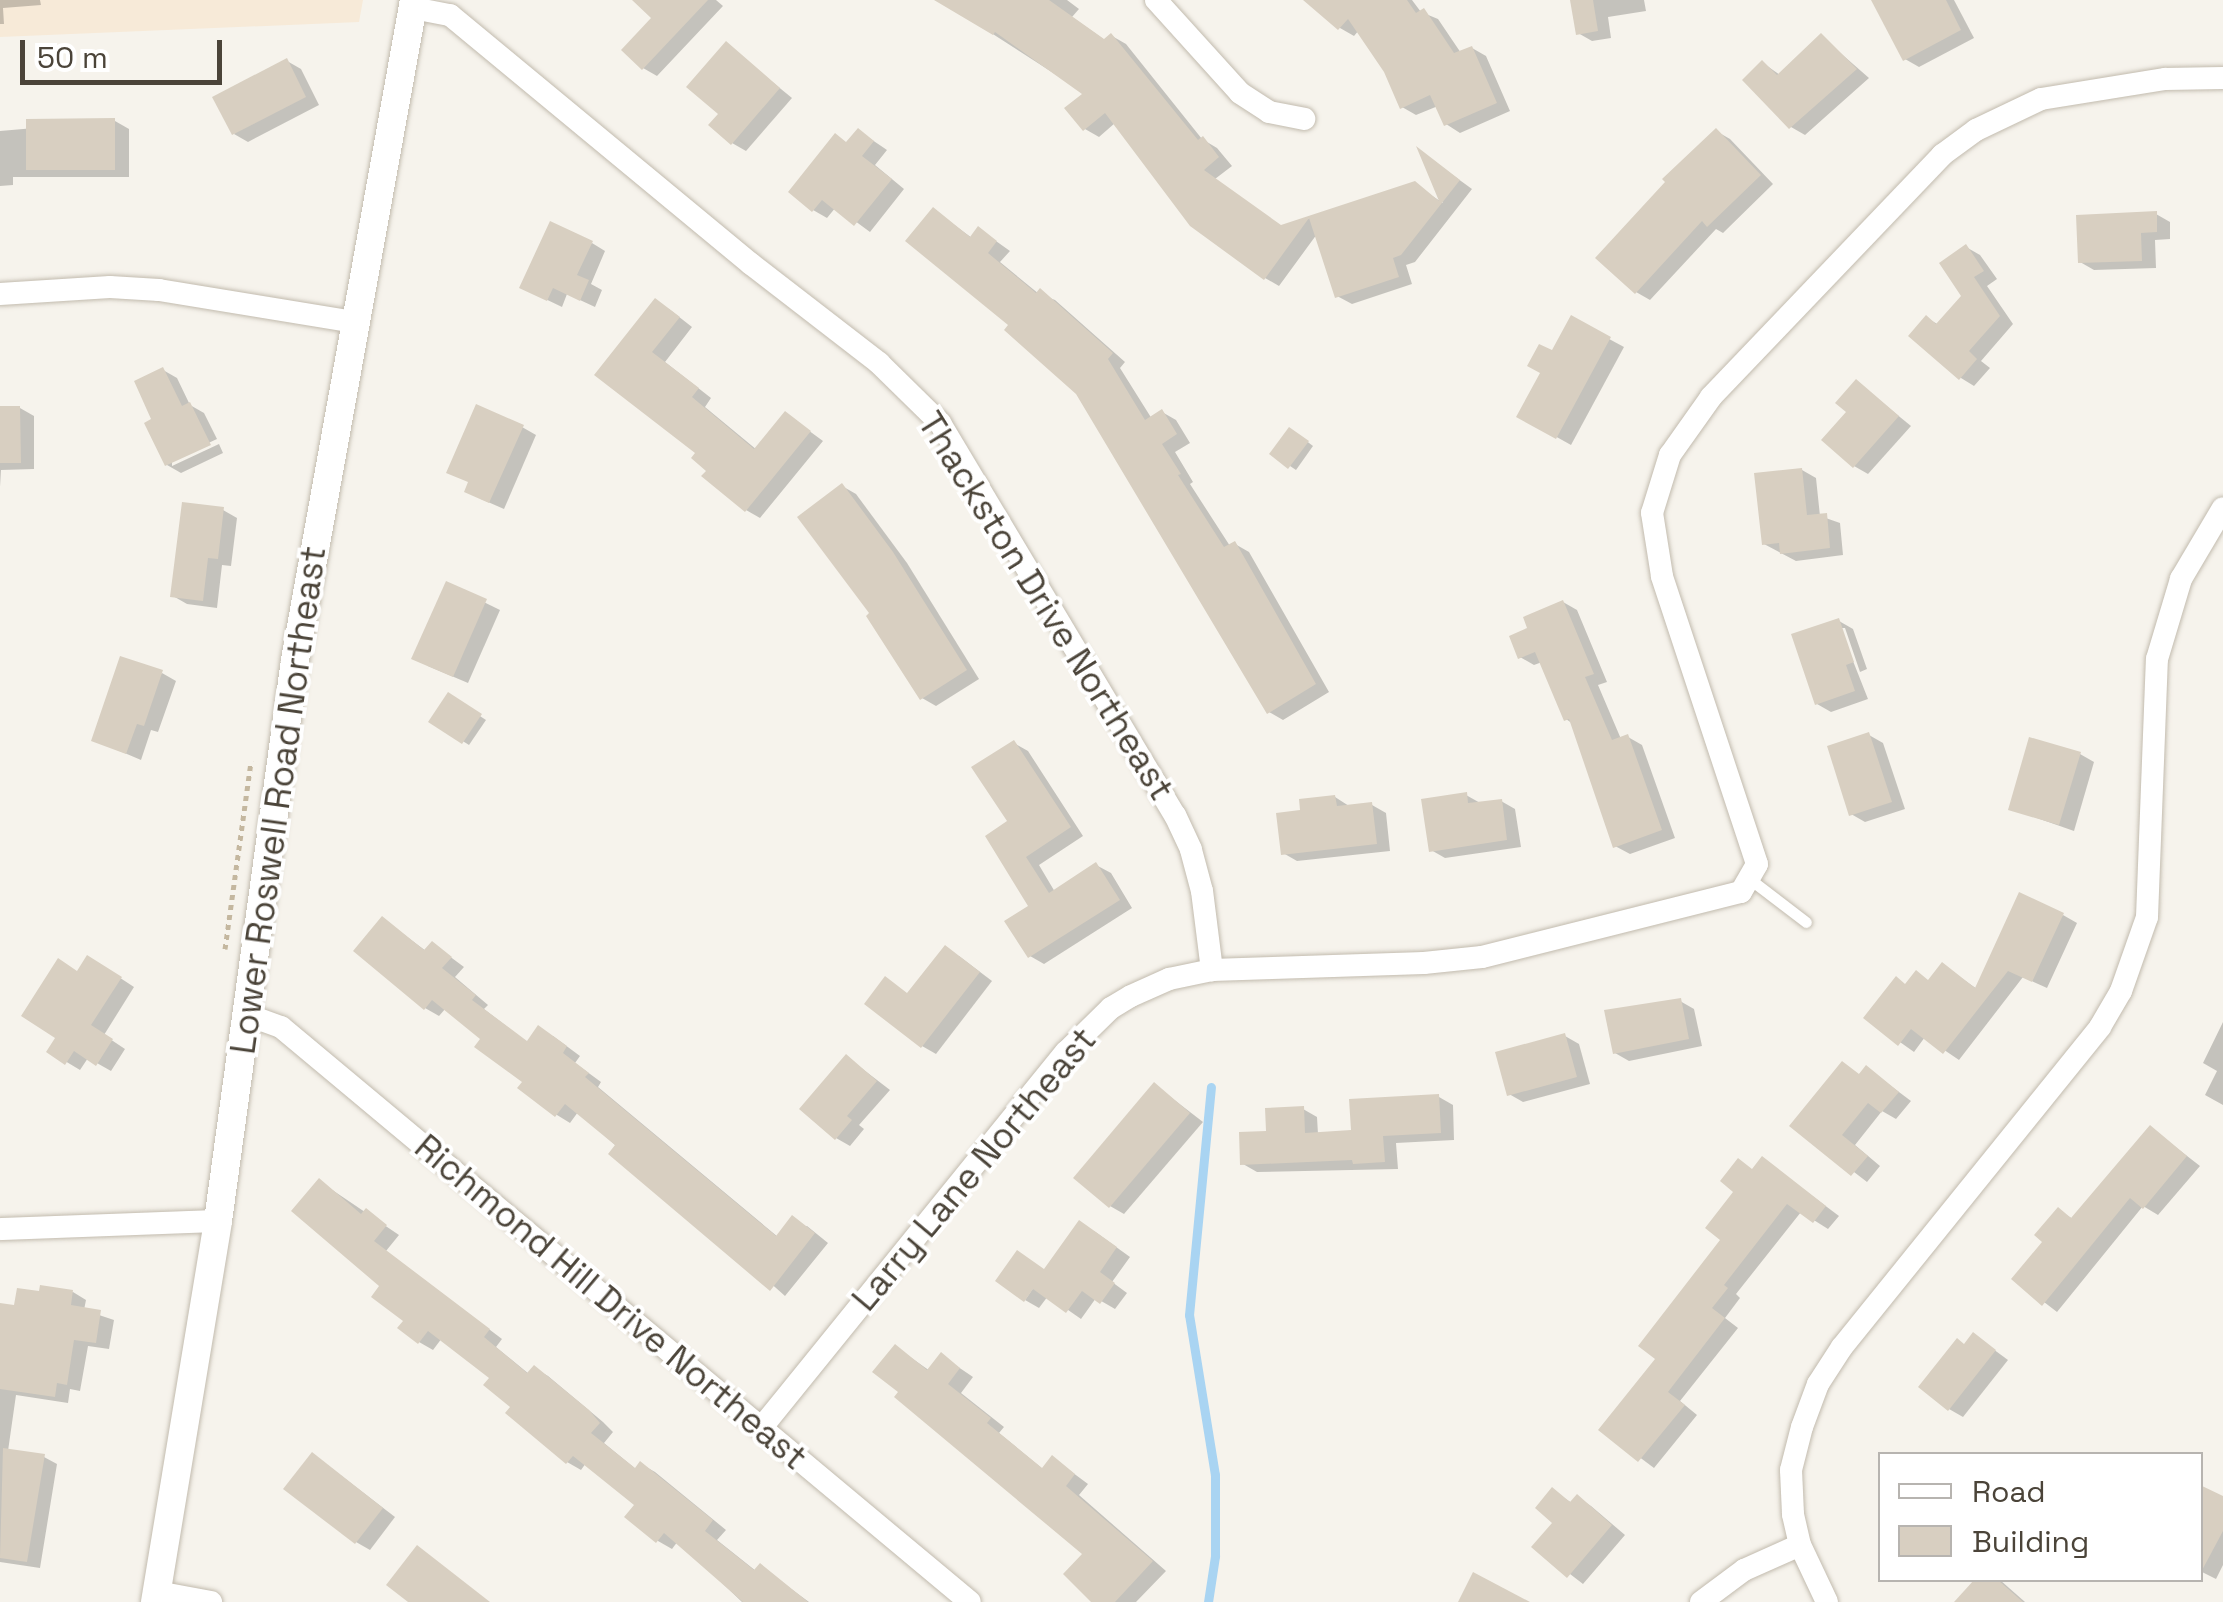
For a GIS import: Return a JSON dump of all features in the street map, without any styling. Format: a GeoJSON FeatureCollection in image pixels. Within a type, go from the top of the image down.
{"type":"FeatureCollection","features":[{"type":"Feature","properties":{"kind":"street"},"geometry":{"type":"LineString","coordinates":[[1156,0],[1240,93],[1270,112],[1304,120]]}},
{"type":"Feature","properties":{"kind":"street","name":"Lower Roswell Road Northeast"},"geometry":{"type":"LineString","coordinates":[[156,1597],[218,1221],[286,717],[413,4]]}},
{"type":"Feature","properties":{"kind":"street","name":"Thackston Drive Northeast"},"geometry":{"type":"LineString","coordinates":[[413,4],[450,15],[751,264],[879,363],[940,423],[1175,815],[1192,850],[1202,890],[1212,970]]}},
{"type":"Feature","properties":{"kind":"street"},"geometry":{"type":"LineString","coordinates":[[1752,880],[1757,864],[1754,851],[1662,576],[1652,514],[1670,455],[1711,398],[1942,155],[1976,130],[2041,99],[2165,78],[2223,78]]}},
{"type":"Feature","properties":{"kind":"street"},"geometry":{"type":"LineString","coordinates":[[0,294],[110,287],[159,290],[354,322]]}},
{"type":"Feature","properties":{"kind":"street"},"geometry":{"type":"LineString","coordinates":[[1827,1602],[1800,1546],[1791,1470],[1818,1384],[1842,1347],[2100,1027],[2122,990],[2137,951],[2148,899],[2157,659],[2181,579],[2223,508]]}},
{"type":"Feature","properties":{"kind":"street","name":"Larry Lane Northeast"},"geometry":{"type":"LineString","coordinates":[[762,1428],[1088,1028],[1131,996],[1169,979],[1212,970],[1482,957],[1726,898],[1752,880]]}},
{"type":"Feature","properties":{"kind":"street","name":"Richmond Hill Drive Northeast"},"geometry":{"type":"LineString","coordinates":[[245,1014],[281,1027],[970,1602]]}},
{"type":"Feature","properties":{"kind":"street"},"geometry":{"type":"LineString","coordinates":[[0,1229],[218,1221]]}},
{"type":"Feature","properties":{"kind":"street"},"geometry":{"type":"LineString","coordinates":[[1701,1602],[1744,1570],[1800,1546]]}},
{"type":"Feature","properties":{"kind":"street"},"geometry":{"type":"LineString","coordinates":[[156,1597],[212,1602]]}},
{"type":"Feature","properties":{"kind":"lane"},"geometry":{"type":"LineString","coordinates":[[1752,880],[1806,922]]}},
{"type":"Feature","properties":{"kind":"shaded area"},"geometry":{"type":"Polygon","coordinates":[[[0,0],[363,0],[359,22],[0,37],[0,0]]]}},
{"type":"Feature","properties":{"kind":"building"},"geometry":{"type":"Polygon","coordinates":[[[632,0],[708,0],[642,70],[621,50],[651,18],[632,0]]]}},
{"type":"Feature","properties":{"kind":"building"},"geometry":{"type":"Polygon","coordinates":[[[934,0],[1049,0],[1104,39],[1111,33],[1198,140],[1203,136],[1219,157],[1204,170],[1281,225],[1415,181],[1439,201],[1416,146],[1460,180],[1401,255],[1393,258],[1399,277],[1335,298],[1309,218],[1264,280],[1190,226],[1105,113],[1083,131],[1064,108],[1082,94],[995,32],[993,35],[934,0]]]}},
{"type":"Feature","properties":{"kind":"building"},"geometry":{"type":"Polygon","coordinates":[[[1303,0],[1407,0],[1416,13],[1424,8],[1454,53],[1472,46],[1497,103],[1444,126],[1430,95],[1400,109],[1384,72],[1348,19],[1338,30],[1303,0]]]}},
{"type":"Feature","properties":{"kind":"building"},"geometry":{"type":"Polygon","coordinates":[[[1570,0],[1593,0],[1598,31],[1576,35],[1570,0]]]}},
{"type":"Feature","properties":{"kind":"building"},"geometry":{"type":"Polygon","coordinates":[[[1871,0],[1946,0],[1961,30],[1903,61],[1871,0]]]}},
{"type":"Feature","properties":{"kind":"building"},"geometry":{"type":"Polygon","coordinates":[[[1821,33],[1857,69],[1789,129],[1742,80],[1762,60],[1777,75],[1821,33]]]}},
{"type":"Feature","properties":{"kind":"building"},"geometry":{"type":"Polygon","coordinates":[[[726,41],[780,88],[731,145],[708,125],[718,114],[686,87],[726,41]]]}},
{"type":"Feature","properties":{"kind":"building"},"geometry":{"type":"Polygon","coordinates":[[[287,58],[306,97],[232,135],[212,97],[287,58]]]}},
{"type":"Feature","properties":{"kind":"building"},"geometry":{"type":"Polygon","coordinates":[[[115,118],[115,170],[26,170],[26,119],[115,118]]]}},
{"type":"Feature","properties":{"kind":"building"},"geometry":{"type":"Polygon","coordinates":[[[858,128],[874,141],[862,156],[892,179],[854,226],[822,200],[812,212],[788,192],[835,133],[846,142],[858,128]]]}},
{"type":"Feature","properties":{"kind":"building"},"geometry":{"type":"Polygon","coordinates":[[[1716,128],[1761,175],[1707,227],[1702,221],[1635,294],[1595,258],[1665,182],[1662,179],[1716,128]]]}},
{"type":"Feature","properties":{"kind":"building"},"geometry":{"type":"Polygon","coordinates":[[[933,207],[970,237],[978,226],[997,241],[988,253],[1036,293],[1040,288],[1113,353],[1108,359],[1145,420],[1162,409],[1177,434],[1162,444],[1181,474],[1178,475],[1224,547],[1235,541],[1316,684],[1267,714],[1076,394],[1004,330],[1008,325],[905,241],[933,207]]]}},
{"type":"Feature","properties":{"kind":"building"},"geometry":{"type":"Polygon","coordinates":[[[2157,211],[2157,232],[2141,233],[2142,261],[2078,263],[2076,215],[2157,211]]]}},
{"type":"Feature","properties":{"kind":"building"},"geometry":{"type":"Polygon","coordinates":[[[550,221],[593,241],[577,275],[589,280],[580,301],[553,288],[547,301],[519,288],[550,221]]]}},
{"type":"Feature","properties":{"kind":"building"},"geometry":{"type":"Polygon","coordinates":[[[1966,244],[1984,271],[1974,277],[2000,316],[1969,351],[1977,359],[1959,380],[1908,336],[1926,315],[1936,324],[1961,296],[1939,263],[1966,244]]]}},
{"type":"Feature","properties":{"kind":"building"},"geometry":{"type":"Polygon","coordinates":[[[655,298],[680,317],[652,352],[699,388],[692,397],[754,449],[785,411],[811,431],[745,512],[701,476],[706,471],[691,458],[695,453],[594,375],[655,298]]]}},
{"type":"Feature","properties":{"kind":"building"},"geometry":{"type":"Polygon","coordinates":[[[1571,315],[1611,337],[1556,439],[1516,417],[1540,373],[1527,366],[1539,344],[1552,350],[1571,315]]]}},
{"type":"Feature","properties":{"kind":"building"},"geometry":{"type":"Polygon","coordinates":[[[163,367],[182,406],[190,402],[211,445],[165,466],[144,423],[151,419],[134,381],[163,367]]]}},
{"type":"Feature","properties":{"kind":"building"},"geometry":{"type":"Polygon","coordinates":[[[1856,379],[1899,416],[1853,468],[1821,440],[1846,412],[1835,403],[1856,379]]]}},
{"type":"Feature","properties":{"kind":"building"},"geometry":{"type":"Polygon","coordinates":[[[476,404],[524,425],[489,503],[464,492],[468,482],[446,473],[476,404]]]}},
{"type":"Feature","properties":{"kind":"building"},"geometry":{"type":"Polygon","coordinates":[[[0,406],[20,406],[21,463],[0,463],[0,406]]]}},
{"type":"Feature","properties":{"kind":"building"},"geometry":{"type":"Polygon","coordinates":[[[1289,427],[1309,441],[1288,469],[1269,454],[1289,427]]]}},
{"type":"Feature","properties":{"kind":"building"},"geometry":{"type":"Polygon","coordinates":[[[1802,468],[1807,515],[1827,513],[1830,548],[1780,554],[1779,543],[1762,545],[1754,473],[1802,468]]]}},
{"type":"Feature","properties":{"kind":"building"},"geometry":{"type":"Polygon","coordinates":[[[842,483],[893,552],[967,670],[920,700],[866,616],[869,613],[797,517],[842,483]]]}},
{"type":"Feature","properties":{"kind":"building"},"geometry":{"type":"Polygon","coordinates":[[[182,502],[224,507],[218,559],[208,558],[203,601],[170,597],[182,502]]]}},
{"type":"Feature","properties":{"kind":"building"},"geometry":{"type":"Polygon","coordinates":[[[446,581],[487,599],[453,677],[411,659],[446,581]]]}},
{"type":"Feature","properties":{"kind":"building"},"geometry":{"type":"Polygon","coordinates":[[[1563,600],[1594,674],[1585,677],[1612,740],[1628,734],[1662,830],[1613,848],[1569,719],[1564,721],[1535,652],[1518,659],[1509,636],[1527,628],[1523,617],[1563,600]]]}},
{"type":"Feature","properties":{"kind":"building"},"geometry":{"type":"Polygon","coordinates":[[[1839,618],[1854,662],[1846,665],[1855,691],[1815,705],[1791,634],[1839,618]]]}},
{"type":"Feature","properties":{"kind":"building"},"geometry":{"type":"Polygon","coordinates":[[[120,656],[163,670],[144,726],[137,724],[126,754],[91,741],[120,656]]]}},
{"type":"Feature","properties":{"kind":"building"},"geometry":{"type":"Polygon","coordinates":[[[448,692],[482,714],[462,744],[428,722],[448,692]]]}},
{"type":"Feature","properties":{"kind":"building"},"geometry":{"type":"Polygon","coordinates":[[[1869,732],[1892,802],[1849,816],[1827,746],[1869,732]]]}},
{"type":"Feature","properties":{"kind":"building"},"geometry":{"type":"Polygon","coordinates":[[[2029,737],[2081,752],[2059,825],[2008,810],[2029,737]]]}},
{"type":"Feature","properties":{"kind":"building"},"geometry":{"type":"Polygon","coordinates":[[[1014,740],[1071,827],[1026,857],[1049,893],[1096,862],[1120,900],[1028,958],[1004,921],[1028,906],[985,836],[1007,821],[971,767],[1014,740]]]}},
{"type":"Feature","properties":{"kind":"building"},"geometry":{"type":"Polygon","coordinates":[[[1467,792],[1468,803],[1502,799],[1507,840],[1429,852],[1421,799],[1467,792]]]}},
{"type":"Feature","properties":{"kind":"building"},"geometry":{"type":"Polygon","coordinates":[[[1335,795],[1337,806],[1372,802],[1377,844],[1281,855],[1276,813],[1300,810],[1299,799],[1335,795]]]}},
{"type":"Feature","properties":{"kind":"building"},"geometry":{"type":"Polygon","coordinates":[[[2019,892],[2064,913],[2032,982],[2008,971],[1943,1054],[1911,1029],[1898,1046],[1863,1018],[1896,976],[1905,984],[1916,970],[1928,980],[1942,962],[1975,988],[2019,892]]]}},
{"type":"Feature","properties":{"kind":"building"},"geometry":{"type":"Polygon","coordinates":[[[382,916],[424,950],[432,941],[452,957],[442,968],[476,995],[472,1000],[527,1041],[538,1025],[567,1046],[563,1053],[589,1073],[585,1077],[776,1236],[792,1215],[815,1233],[770,1291],[608,1154],[615,1145],[565,1104],[555,1117],[517,1088],[522,1082],[474,1047],[480,1039],[432,1000],[424,1010],[353,951],[382,916]]]}},
{"type":"Feature","properties":{"kind":"building"},"geometry":{"type":"Polygon","coordinates":[[[945,945],[980,972],[921,1048],[864,1004],[885,976],[907,993],[945,945]]]}},
{"type":"Feature","properties":{"kind":"building"},"geometry":{"type":"Polygon","coordinates":[[[87,955],[122,977],[91,1025],[113,1039],[96,1066],[74,1051],[65,1065],[46,1052],[55,1038],[21,1016],[58,958],[77,971],[87,955]]]}},
{"type":"Feature","properties":{"kind":"building"},"geometry":{"type":"Polygon","coordinates":[[[1681,998],[1689,1039],[1613,1054],[1604,1010],[1681,998]]]}},
{"type":"Feature","properties":{"kind":"building"},"geometry":{"type":"Polygon","coordinates":[[[1565,1033],[1577,1077],[1507,1096],[1495,1052],[1565,1033]]]}},
{"type":"Feature","properties":{"kind":"building"},"geometry":{"type":"Polygon","coordinates":[[[846,1054],[877,1081],[847,1116],[852,1120],[835,1140],[799,1109],[846,1054]]]}},
{"type":"Feature","properties":{"kind":"building"},"geometry":{"type":"Polygon","coordinates":[[[1842,1061],[1859,1074],[1866,1065],[1899,1092],[1881,1113],[1868,1103],[1842,1135],[1868,1156],[1851,1176],[1789,1126],[1842,1061]]]}},
{"type":"Feature","properties":{"kind":"building"},"geometry":{"type":"Polygon","coordinates":[[[1154,1082],[1190,1113],[1109,1208],[1073,1178],[1154,1082]]]}},
{"type":"Feature","properties":{"kind":"building"},"geometry":{"type":"Polygon","coordinates":[[[1439,1094],[1441,1133],[1383,1136],[1385,1162],[1240,1165],[1239,1132],[1266,1131],[1265,1108],[1304,1106],[1305,1133],[1351,1130],[1349,1099],[1439,1094]]]}},
{"type":"Feature","properties":{"kind":"building"},"geometry":{"type":"Polygon","coordinates":[[[2150,1125],[2187,1156],[2143,1209],[2130,1198],[2042,1306],[2011,1279],[2042,1242],[2034,1235],[2058,1207],[2071,1218],[2150,1125]]]}},
{"type":"Feature","properties":{"kind":"building"},"geometry":{"type":"Polygon","coordinates":[[[1762,1156],[1826,1206],[1813,1223],[1787,1204],[1724,1285],[1728,1288],[1712,1308],[1725,1318],[1668,1392],[1685,1405],[1638,1462],[1598,1430],[1655,1359],[1638,1346],[1720,1240],[1705,1228],[1733,1192],[1720,1181],[1738,1158],[1752,1169],[1762,1156]]]}},
{"type":"Feature","properties":{"kind":"building"},"geometry":{"type":"Polygon","coordinates":[[[319,1178],[361,1214],[366,1208],[387,1225],[374,1241],[490,1329],[484,1337],[527,1373],[534,1365],[589,1410],[600,1423],[591,1433],[635,1468],[640,1461],[713,1520],[705,1531],[754,1570],[760,1563],[808,1602],[743,1602],[664,1533],[656,1543],[624,1517],[634,1505],[573,1456],[566,1464],[505,1413],[510,1407],[483,1385],[489,1378],[428,1331],[418,1344],[397,1328],[403,1321],[371,1297],[379,1286],[291,1211],[319,1178]]]}},
{"type":"Feature","properties":{"kind":"building"},"geometry":{"type":"Polygon","coordinates":[[[1079,1220],[1117,1247],[1100,1272],[1115,1283],[1100,1304],[1082,1291],[1066,1313],[1033,1289],[1024,1302],[995,1281],[1017,1250],[1044,1269],[1079,1220]]]}},
{"type":"Feature","properties":{"kind":"building"},"geometry":{"type":"Polygon","coordinates":[[[40,1285],[73,1290],[71,1305],[101,1310],[96,1343],[74,1340],[67,1385],[57,1383],[55,1397],[0,1389],[0,1303],[14,1305],[17,1288],[39,1291],[40,1285]]]}},
{"type":"Feature","properties":{"kind":"building"},"geometry":{"type":"Polygon","coordinates":[[[1973,1332],[1996,1350],[1948,1411],[1918,1387],[1957,1338],[1964,1344],[1973,1332]]]}},
{"type":"Feature","properties":{"kind":"building"},"geometry":{"type":"Polygon","coordinates":[[[895,1344],[927,1370],[941,1352],[960,1368],[948,1384],[991,1418],[987,1423],[1042,1468],[1052,1455],[1075,1474],[1066,1486],[1153,1561],[1115,1602],[1091,1602],[1063,1574],[1082,1554],[894,1397],[898,1392],[872,1372],[895,1344]]]}},
{"type":"Feature","properties":{"kind":"building"},"geometry":{"type":"Polygon","coordinates":[[[3,1448],[45,1454],[27,1562],[0,1558],[3,1448]]]}},
{"type":"Feature","properties":{"kind":"building"},"geometry":{"type":"Polygon","coordinates":[[[312,1452],[383,1508],[355,1544],[283,1489],[312,1452]]]}},
{"type":"Feature","properties":{"kind":"building"},"geometry":{"type":"Polygon","coordinates":[[[2203,1486],[2223,1496],[2223,1531],[2203,1568],[2203,1486]]]}},
{"type":"Feature","properties":{"kind":"building"},"geometry":{"type":"Polygon","coordinates":[[[1552,1487],[1570,1502],[1577,1494],[1612,1525],[1567,1578],[1531,1547],[1552,1523],[1535,1508],[1552,1487]]]}},
{"type":"Feature","properties":{"kind":"building"},"geometry":{"type":"Polygon","coordinates":[[[417,1545],[490,1602],[408,1602],[386,1585],[417,1545]]]}},
{"type":"Feature","properties":{"kind":"building"},"geometry":{"type":"Polygon","coordinates":[[[1473,1572],[1530,1602],[1458,1602],[1473,1572]]]}},
{"type":"Feature","properties":{"kind":"building"},"geometry":{"type":"Polygon","coordinates":[[[1972,1582],[2000,1582],[2023,1602],[1954,1602],[1972,1582]]]}},
{"type":"Feature","properties":{"kind":"waterway"},"geometry":{"type":"LineString","coordinates":[[1208,1602],[1215,1556],[1215,1475],[1189,1315],[1211,1087]]}}]}
